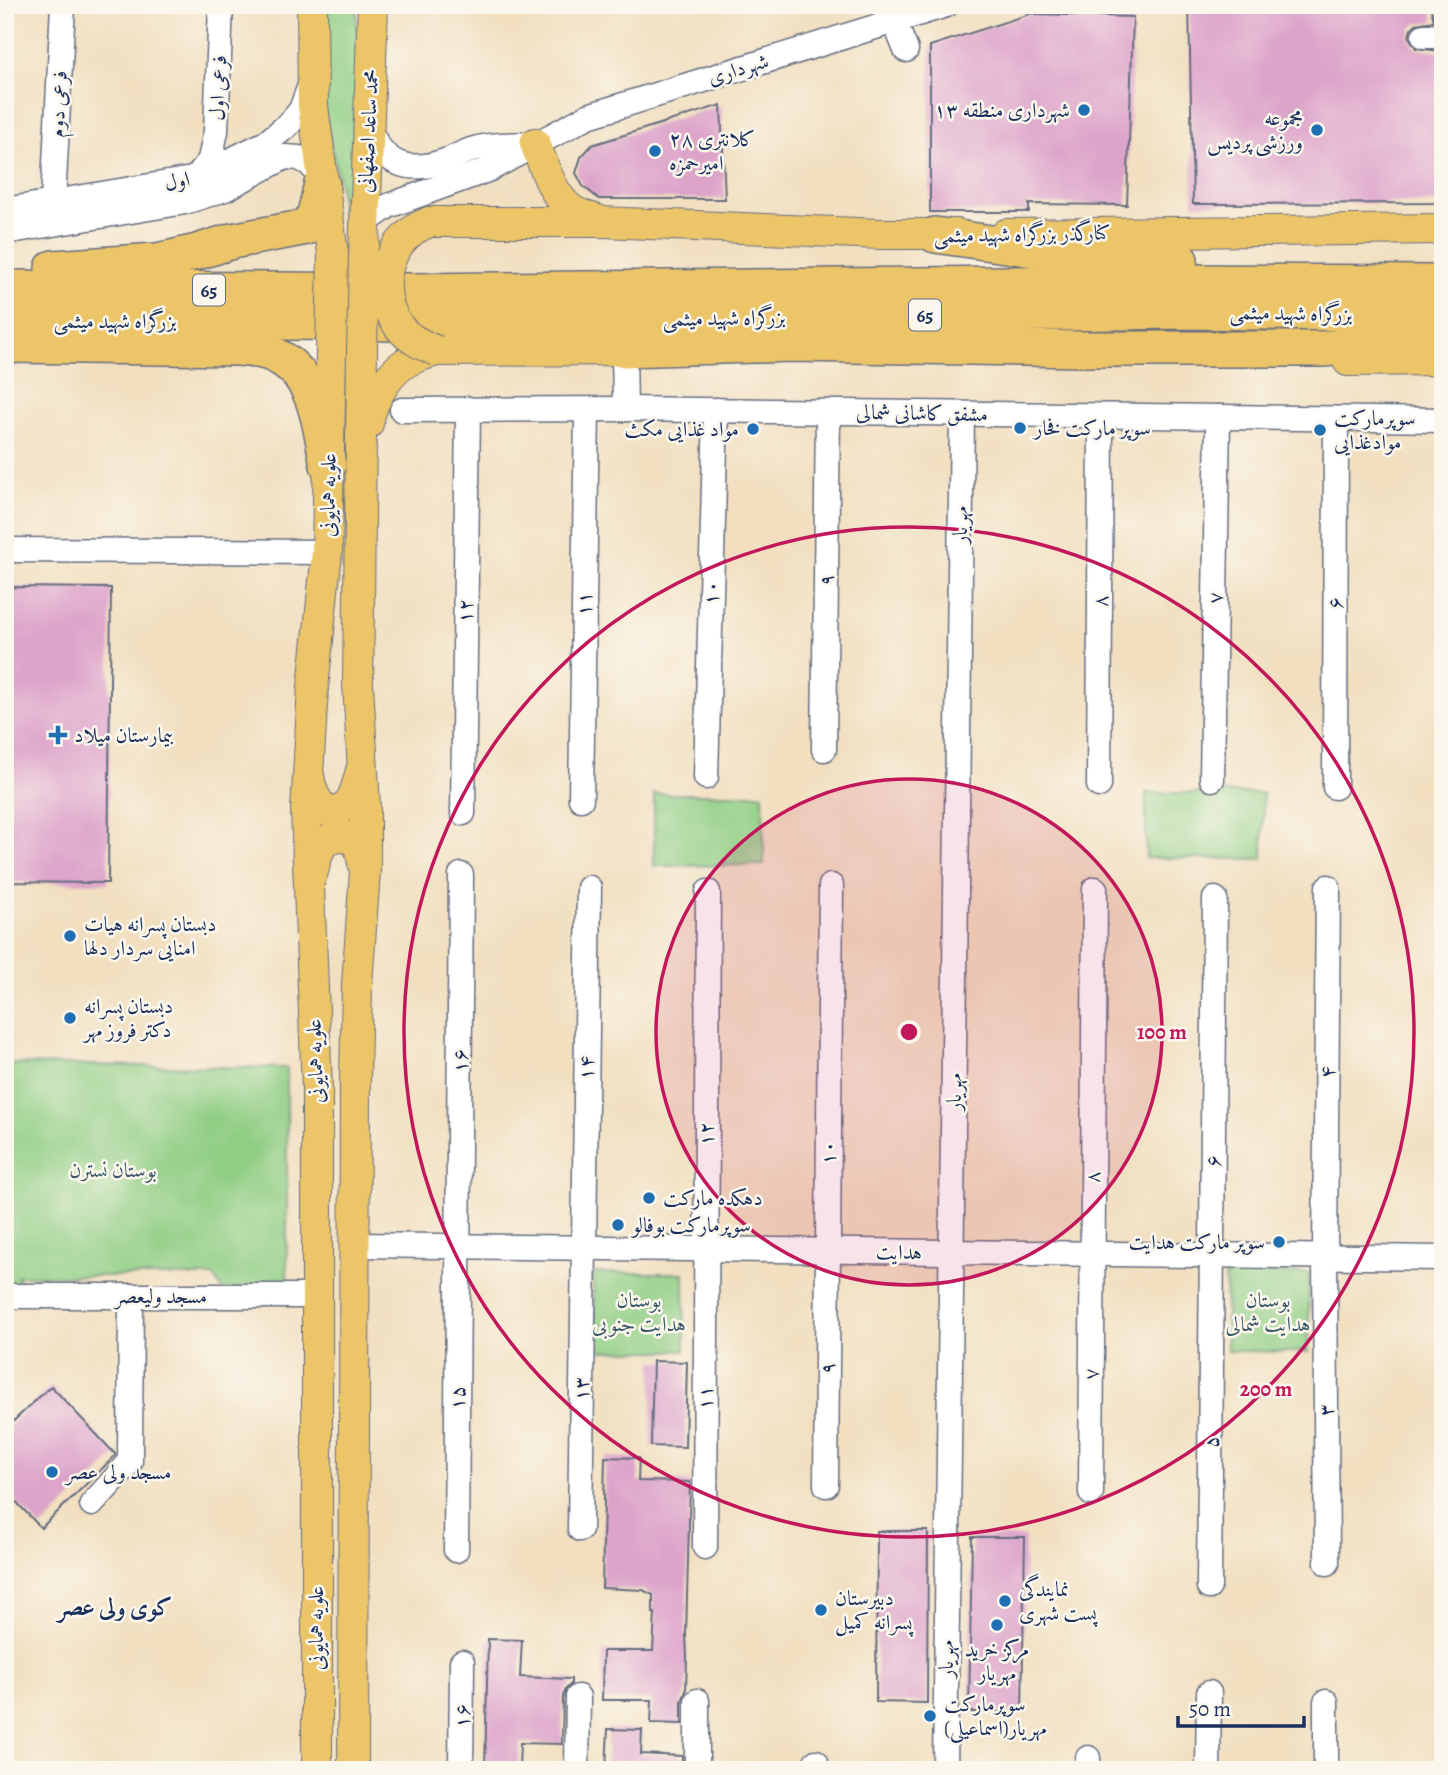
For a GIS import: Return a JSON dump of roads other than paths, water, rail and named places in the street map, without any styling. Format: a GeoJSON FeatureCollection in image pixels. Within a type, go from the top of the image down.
{"type":"FeatureCollection","features":[{"type":"Feature","properties":{"kind":"highway"},"geometry":{"type":"LineString","coordinates":[[5,271],[157,261],[197,252],[232,240],[307,227],[315,214],[321,181]]}},
{"type":"Feature","properties":{"kind":"highway"},"geometry":{"type":"LineString","coordinates":[[935,234],[1083,256],[1443,270]]}},
{"type":"Feature","properties":{"kind":"highway","name":"بزرگراه شهید میثمی"},"geometry":{"type":"LineString","coordinates":[[5,288],[412,291],[1178,282],[1443,284]]}},
{"type":"Feature","properties":{"kind":"highway","name":"بزرگراه شهید میثمی"},"geometry":{"type":"LineString","coordinates":[[5,320],[406,323],[1180,311],[1443,314]]}},
{"type":"Feature","properties":{"kind":"highway"},"geometry":{"type":"LineString","coordinates":[[624,349],[792,344],[1082,349],[1323,349],[1443,338]]}},
{"type":"Feature","properties":{"kind":"highway"},"geometry":{"type":"LineString","coordinates":[[5,345],[239,348],[272,354],[290,366],[310,388],[344,467]]}},
{"type":"Feature","properties":{"kind":"main road","name":"محمد ساعد اصفهانی"},"geometry":{"type":"LineString","coordinates":[[312,5],[312,82],[321,181],[333,253],[331,353]]}},
{"type":"Feature","properties":{"kind":"main road","name":"محمد ساعد اصفهانی"},"geometry":{"type":"LineString","coordinates":[[362,352],[373,5]]}},
{"type":"Feature","properties":{"kind":"main road"},"geometry":{"type":"LineString","coordinates":[[535,143],[553,187],[563,200],[574,211],[602,222]]}},
{"type":"Feature","properties":{"kind":"main road","name":"کنارگذر بزرگراه شهید میثمی"},"geometry":{"type":"LineString","coordinates":[[437,351],[418,343],[401,329],[390,311],[385,290],[387,268],[396,248],[410,232],[429,222],[602,222],[880,234],[1440,226]]}},
{"type":"Feature","properties":{"kind":"main road"},"geometry":{"type":"LineString","coordinates":[[344,467],[383,387],[397,369],[415,358],[437,351],[624,349],[1081,365],[1443,360]]}},
{"type":"Feature","properties":{"kind":"main road","name":"علویه همایونی"},"geometry":{"type":"LineString","coordinates":[[317,1770],[317,1089],[308,888],[308,769],[327,552],[362,352]]}},
{"type":"Feature","properties":{"kind":"main road","name":"علویه همایونی"},"geometry":{"type":"LineString","coordinates":[[331,353],[344,467],[359,684],[365,871],[355,1064],[353,1770]]}},
{"type":"Feature","properties":{"kind":"main road"},"geometry":{"type":"LineString","coordinates":[[308,769],[312,791],[318,804],[328,811],[341,810],[349,803],[363,764]]}},
{"type":"Feature","properties":{"kind":"main road"},"geometry":{"type":"LineString","coordinates":[[308,888],[318,853],[324,842],[334,836],[350,837],[359,846],[365,871]]}},
{"type":"Feature","properties":{"kind":"street","name":"فرعی دوم"},"geometry":{"type":"LineString","coordinates":[[54,203],[63,5]]}},
{"type":"Feature","properties":{"kind":"street","name":"فرعی اول"},"geometry":{"type":"LineString","coordinates":[[221,5],[216,131],[220,139],[229,146],[248,152]]}},
{"type":"Feature","properties":{"kind":"street","name":"شهرداری"},"geometry":{"type":"LineString","coordinates":[[364,223],[388,206],[490,169],[588,116],[946,5]]}},
{"type":"Feature","properties":{"kind":"street"},"geometry":{"type":"LineString","coordinates":[[894,21],[906,50]]}},
{"type":"Feature","properties":{"kind":"street","name":"اول"},"geometry":{"type":"LineString","coordinates":[[5,211],[154,187],[197,177],[265,143],[289,124],[301,110],[312,82]]}},
{"type":"Feature","properties":{"kind":"street"},"geometry":{"type":"LineString","coordinates":[[369,128],[375,145],[386,157],[401,166],[422,166],[477,148],[535,143]]}},
{"type":"Feature","properties":{"kind":"street"},"geometry":{"type":"LineString","coordinates":[[197,177],[210,160],[216,131]]}},
{"type":"Feature","properties":{"kind":"street","name":"اول"},"geometry":{"type":"LineString","coordinates":[[5,232],[185,202],[225,189],[285,157],[299,158],[310,164],[321,181]]}},
{"type":"Feature","properties":{"kind":"street"},"geometry":{"type":"LineString","coordinates":[[624,349],[625,409]]}},
{"type":"Feature","properties":{"kind":"street","name":"۱۲"},"geometry":{"type":"LineString","coordinates":[[463,813],[468,409]]}},
{"type":"Feature","properties":{"kind":"street","name":"مشفق کاشانی شمالی"},"geometry":{"type":"LineString","coordinates":[[402,410],[625,409],[1443,420]]}},
{"type":"Feature","properties":{"kind":"street","name":"۱۱"},"geometry":{"type":"LineString","coordinates":[[581,799],[587,410]]}},
{"type":"Feature","properties":{"kind":"street","name":"۱۰"},"geometry":{"type":"LineString","coordinates":[[706,777],[716,410]]}},
{"type":"Feature","properties":{"kind":"street","name":"۹"},"geometry":{"type":"LineString","coordinates":[[824,749],[828,412]]}},
{"type":"Feature","properties":{"kind":"street","name":"مهریار"},"geometry":{"type":"LineString","coordinates":[[945,1770],[962,414]]}},
{"type":"Feature","properties":{"kind":"street","name":"۸"},"geometry":{"type":"LineString","coordinates":[[1099,785],[1101,416]]}},
{"type":"Feature","properties":{"kind":"street","name":"۷"},"geometry":{"type":"LineString","coordinates":[[1212,779],[1218,417]]}},
{"type":"Feature","properties":{"kind":"street","name":"۶"},"geometry":{"type":"LineString","coordinates":[[1335,787],[1336,419]]}},
{"type":"Feature","properties":{"kind":"street"},"geometry":{"type":"LineString","coordinates":[[5,550],[327,552]]}},
{"type":"Feature","properties":{"kind":"street","name":"۱۶"},"geometry":{"type":"LineString","coordinates":[[458,1246],[461,875]]}},
{"type":"Feature","properties":{"kind":"street","name":"۱۰"},"geometry":{"type":"LineString","coordinates":[[828,1252],[831,886]]}},
{"type":"Feature","properties":{"kind":"street","name":"۴"},"geometry":{"type":"LineString","coordinates":[[1325,1257],[1328,887]]}},
{"type":"Feature","properties":{"kind":"street","name":"۱۴"},"geometry":{"type":"LineString","coordinates":[[583,1248],[589,888]]}},
{"type":"Feature","properties":{"kind":"street","name":"۸"},"geometry":{"type":"LineString","coordinates":[[1092,1254],[1095,889]]}},
{"type":"Feature","properties":{"kind":"street","name":"۱۲"},"geometry":{"type":"LineString","coordinates":[[705,1250],[708,892]]}},
{"type":"Feature","properties":{"kind":"street","name":"۶"},"geometry":{"type":"LineString","coordinates":[[1213,1256],[1215,899]]}},
{"type":"Feature","properties":{"kind":"street","name":"هدایت"},"geometry":{"type":"LineString","coordinates":[[355,1245],[1443,1258]]}},
{"type":"Feature","properties":{"kind":"street","name":"۱۵"},"geometry":{"type":"LineString","coordinates":[[456,1550],[458,1246]]}},
{"type":"Feature","properties":{"kind":"street","name":"۱۳"},"geometry":{"type":"LineString","coordinates":[[580,1529],[583,1248]]}},
{"type":"Feature","properties":{"kind":"street","name":"۱۱"},"geometry":{"type":"LineString","coordinates":[[705,1250],[705,1547]]}},
{"type":"Feature","properties":{"kind":"street","name":"۹"},"geometry":{"type":"LineString","coordinates":[[826,1485],[828,1252]]}},
{"type":"Feature","properties":{"kind":"street","name":"۷"},"geometry":{"type":"LineString","coordinates":[[1091,1493],[1092,1254]]}},
{"type":"Feature","properties":{"kind":"street","name":"۵"},"geometry":{"type":"LineString","coordinates":[[1209,1587],[1213,1256]]}},
{"type":"Feature","properties":{"kind":"street","name":"۳"},"geometry":{"type":"LineString","coordinates":[[1325,1257],[1327,1563]]}},
{"type":"Feature","properties":{"kind":"street","name":"مسجد ولیعصر"},"geometry":{"type":"LineString","coordinates":[[5,1296],[317,1296]]}},
{"type":"Feature","properties":{"kind":"street"},"geometry":{"type":"LineString","coordinates":[[92,1504],[130,1462],[131,1296]]}},
{"type":"Feature","properties":{"kind":"street","name":"۱۶"},"geometry":{"type":"LineString","coordinates":[[461,1770],[462,1662]]}},
{"type":"Feature","properties":{"kind":"street"},"geometry":{"type":"LineString","coordinates":[[1208,1770],[1209,1693]]}},
{"type":"Feature","properties":{"kind":"street"},"geometry":{"type":"LineString","coordinates":[[577,1770],[578,1697]]}},
{"type":"Feature","properties":{"kind":"street"},"geometry":{"type":"LineString","coordinates":[[697,1701],[697,1770]]}},
{"type":"Feature","properties":{"kind":"street"},"geometry":{"type":"LineString","coordinates":[[1326,1702],[1326,1770]]}},
{"type":"Feature","properties":{"kind":"place","name":"شهرداری منطقه ۱۳"},"geometry":{"type":"Point","coordinates":[1084,110]}},
{"type":"Feature","properties":{"kind":"place","name":"مجموعه ورزشی پردیس"},"geometry":{"type":"Point","coordinates":[1317,130]}},
{"type":"Feature","properties":{"kind":"place","name":"کلانتری ۲۸ امیرحمزه"},"geometry":{"type":"Point","coordinates":[655,151]}},
{"type":"Feature","properties":{"kind":"place","name":"سوپر مارکت فخار"},"geometry":{"type":"Point","coordinates":[1020,428]}},
{"type":"Feature","properties":{"kind":"place","name":"مواد غذایی مکث"},"geometry":{"type":"Point","coordinates":[753,429]}},
{"type":"Feature","properties":{"kind":"place","name":"سوپرمارکت موادغذایی"},"geometry":{"type":"Point","coordinates":[1320,430]}},
{"type":"Feature","properties":{"kind":"place","name":"بیمارستان میلاد"},"geometry":{"type":"Point","coordinates":[58,735]}},
{"type":"Feature","properties":{"kind":"place","name":"دبستان پسرانه هیات امنایی سردار دلها"},"geometry":{"type":"Point","coordinates":[70,936]}},
{"type":"Feature","properties":{"kind":"place","name":"دبستان پسرانه دکتر فروز مهر"},"geometry":{"type":"Point","coordinates":[70,1018]}},
{"type":"Feature","properties":{"kind":"place","name":"دهکده مارکت"},"geometry":{"type":"Point","coordinates":[649,1198]}},
{"type":"Feature","properties":{"kind":"place","name":"سوپرمارکت بوفالو"},"geometry":{"type":"Point","coordinates":[618,1225]}},
{"type":"Feature","properties":{"kind":"place","name":"سوپر مارکت هدایت"},"geometry":{"type":"Point","coordinates":[1279,1242]}},
{"type":"Feature","properties":{"kind":"place","name":"مسجد ولی عصر"},"geometry":{"type":"Point","coordinates":[52,1472]}},
{"type":"Feature","properties":{"kind":"place","name":"نمایندگی پست شهری"},"geometry":{"type":"Point","coordinates":[1005,1601]}},
{"type":"Feature","properties":{"kind":"place","name":"دبیرستان پسرانه کمیل"},"geometry":{"type":"Point","coordinates":[821,1610]}},
{"type":"Feature","properties":{"kind":"place","name":"مرکز خرید مهریار"},"geometry":{"type":"Point","coordinates":[997,1625]}},
{"type":"Feature","properties":{"kind":"place","name":"سوپرمارکت مهریار(اسماعیلی)"},"geometry":{"type":"Point","coordinates":[930,1716]}},
{"type":"Feature","properties":{"kind":"district","name":"کوی ولی عصر"},"geometry":{"type":"Point","coordinates":[115,1607]}},
{"type":"Feature","properties":{"kind":"park label","name":"بوستان نسترن"},"geometry":{"type":"Point","coordinates":[113,1170]}},
{"type":"Feature","properties":{"kind":"park label","name":"بوستان هدایت جنوبی"},"geometry":{"type":"Point","coordinates":[639,1312]}},
{"type":"Feature","properties":{"kind":"park label","name":"بوستان هدایت شمالی"},"geometry":{"type":"Point","coordinates":[1268,1312]}}]}
